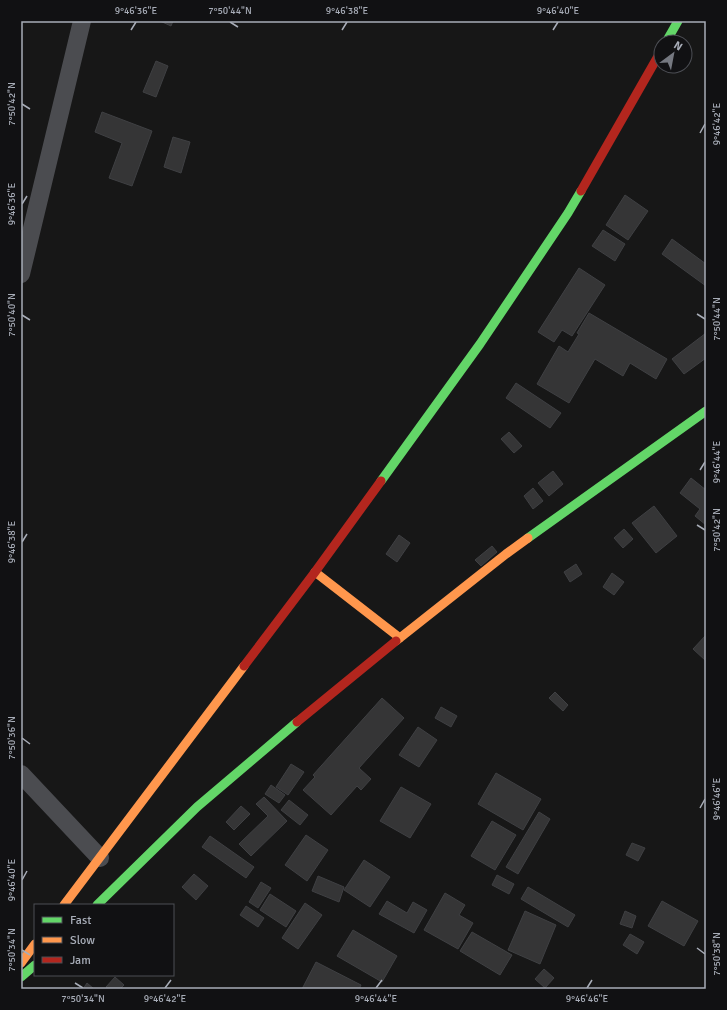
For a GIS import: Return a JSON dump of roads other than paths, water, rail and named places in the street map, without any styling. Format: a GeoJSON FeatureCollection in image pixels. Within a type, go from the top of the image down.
{"type":"FeatureCollection","features":[{"type":"Feature","properties":{"kind":"main road"},"geometry":{"type":"LineString","coordinates":[[671,34],[678,21]]}},
{"type":"Feature","properties":{"kind":"main road"},"geometry":{"type":"LineString","coordinates":[[65,904],[315,572],[480,344],[568,213],[653,65]]}},
{"type":"Feature","properties":{"kind":"main road"},"geometry":{"type":"LineString","coordinates":[[98,904],[197,807],[400,638],[506,554],[706,411]]}},
{"type":"Feature","properties":{"kind":"main road"},"geometry":{"type":"LineString","coordinates":[[315,572],[400,638]]}},
{"type":"Feature","properties":{"kind":"main road"},"geometry":{"type":"LineString","coordinates":[[21,963],[34,945]]}},
{"type":"Feature","properties":{"kind":"main road"},"geometry":{"type":"LineString","coordinates":[[21,977],[34,966]]}},
{"type":"Feature","properties":{"kind":"street"},"geometry":{"type":"LineString","coordinates":[[21,274],[82,21]]}},
{"type":"Feature","properties":{"kind":"street"},"geometry":{"type":"LineString","coordinates":[[21,774],[100,858]]}}]}
